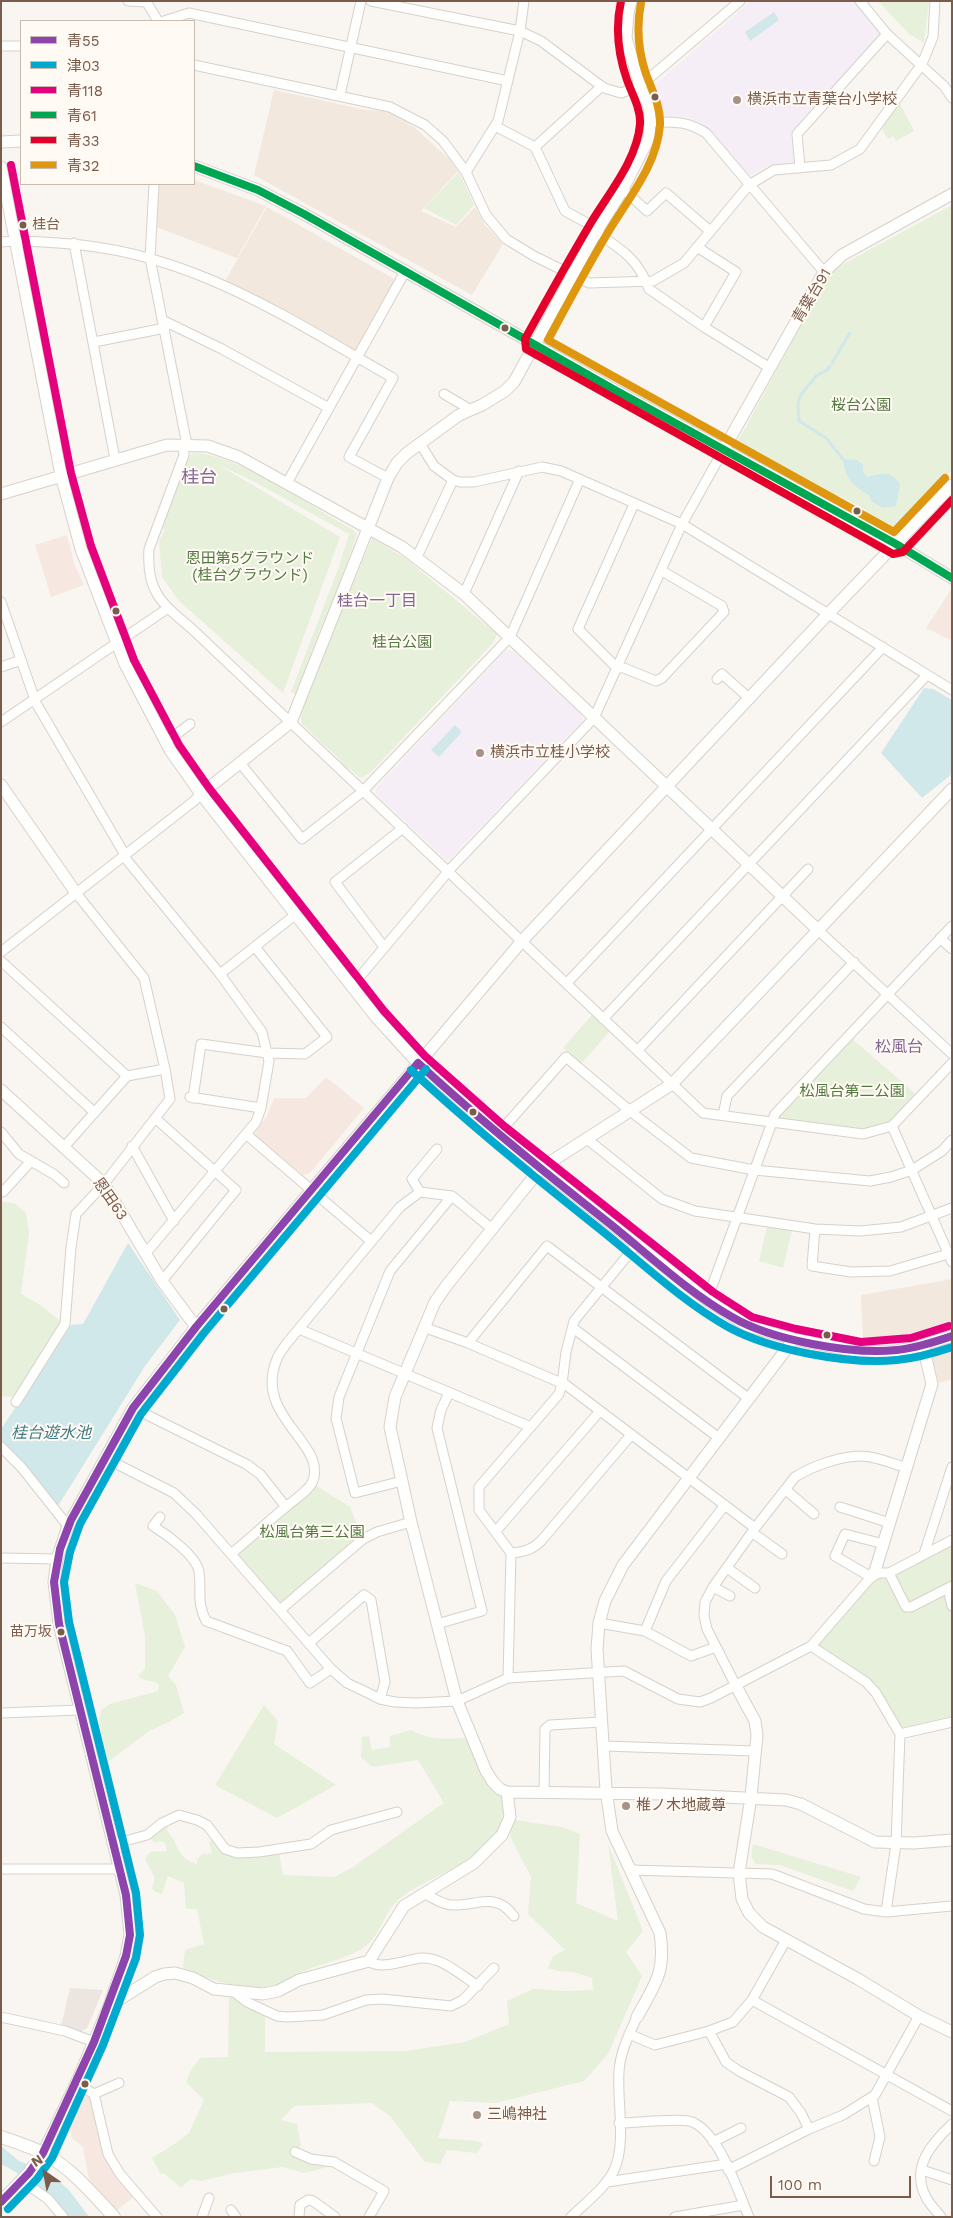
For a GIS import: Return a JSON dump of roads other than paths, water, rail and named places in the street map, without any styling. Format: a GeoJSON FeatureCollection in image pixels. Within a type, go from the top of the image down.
{"type":"FeatureCollection","features":[{"type":"Feature","properties":{"kind":"main road"},"geometry":{"type":"LineString","coordinates":[[1,2137],[40,2158],[61,2165],[87,2187],[114,2217]]}},
{"type":"Feature","properties":{"kind":"main road"},"geometry":{"type":"LineString","coordinates":[[1,2202],[23,2180],[40,2158]]}},
{"type":"Feature","properties":{"kind":"street"},"geometry":{"type":"LineString","coordinates":[[128,1],[146,2],[157,20]]}},
{"type":"Feature","properties":{"kind":"street"},"geometry":{"type":"LineString","coordinates":[[340,95],[361,1]]}},
{"type":"Feature","properties":{"kind":"street"},"geometry":{"type":"LineString","coordinates":[[371,1],[407,4],[520,31],[542,41],[611,92],[621,92],[640,86],[740,1]]}},
{"type":"Feature","properties":{"kind":"street"},"geometry":{"type":"LineString","coordinates":[[466,172],[495,126],[520,31],[524,1]]}},
{"type":"Feature","properties":{"kind":"street"},"geometry":{"type":"LineString","coordinates":[[1,952],[126,855],[291,722],[388,478],[397,463],[459,415],[497,396],[514,382],[598,229],[623,189],[649,138],[649,107],[640,86],[626,38],[631,1]]}},
{"type":"Feature","properties":{"kind":"street"},"geometry":{"type":"LineString","coordinates":[[860,1],[887,34],[922,64],[944,86],[952,98]]}},
{"type":"Feature","properties":{"kind":"street"},"geometry":{"type":"LineString","coordinates":[[195,65],[390,107],[425,125],[443,141],[466,172],[486,214],[498,232],[534,256],[589,283],[653,281],[684,263],[748,185],[774,170],[831,165],[860,149],[922,64],[933,37],[935,1]]}},
{"type":"Feature","properties":{"kind":"street"},"geometry":{"type":"LineString","coordinates":[[167,20],[189,13],[508,82]]}},
{"type":"Feature","properties":{"kind":"street"},"geometry":{"type":"LineString","coordinates":[[800,168],[797,134],[887,34]]}},
{"type":"Feature","properties":{"kind":"street"},"geometry":{"type":"LineString","coordinates":[[1,46],[20,46]]}},
{"type":"Feature","properties":{"kind":"street"},"geometry":{"type":"LineString","coordinates":[[535,147],[602,86]]}},
{"type":"Feature","properties":{"kind":"street"},"geometry":{"type":"LineString","coordinates":[[650,122],[681,122],[692,124],[706,132],[748,185],[824,272]]}},
{"type":"Feature","properties":{"kind":"street"},"geometry":{"type":"LineString","coordinates":[[495,126],[535,147],[565,211],[598,229],[600,235],[626,251],[649,288],[704,327],[770,368]]}},
{"type":"Feature","properties":{"kind":"street"},"geometry":{"type":"LineString","coordinates":[[1,142],[20,141]]}},
{"type":"Feature","properties":{"kind":"street"},"geometry":{"type":"LineString","coordinates":[[195,166],[258,190],[406,270],[534,344],[951,575]]}},
{"type":"Feature","properties":{"kind":"street"},"geometry":{"type":"LineString","coordinates":[[1,167],[61,475],[81,548],[125,664],[166,742],[201,794],[352,986],[418,1063],[498,1134],[636,1245],[708,1300],[748,1326],[794,1339],[860,1352],[895,1351],[923,1346],[952,1336]]}},
{"type":"Feature","properties":{"kind":"street"},"geometry":{"type":"LineString","coordinates":[[154,185],[150,258],[186,440],[183,444],[184,455],[149,549],[148,565],[151,584],[168,608],[291,722],[362,792],[367,793],[703,1114],[863,1134],[892,1126],[952,1063]]}},
{"type":"Feature","properties":{"kind":"street"},"geometry":{"type":"LineString","coordinates":[[623,189],[648,211],[666,193],[710,230]]}},
{"type":"Feature","properties":{"kind":"street","name":"青葉台91"},"geometry":{"type":"LineString","coordinates":[[724,450],[824,272],[842,255],[952,194]]}},
{"type":"Feature","properties":{"kind":"street"},"geometry":{"type":"LineString","coordinates":[[1,242],[16,240],[95,245],[172,263],[249,295],[393,378],[349,457],[388,478]]}},
{"type":"Feature","properties":{"kind":"street"},"geometry":{"type":"LineString","coordinates":[[74,243],[116,459]]}},
{"type":"Feature","properties":{"kind":"street"},"geometry":{"type":"LineString","coordinates":[[697,246],[736,272],[704,327]]}},
{"type":"Feature","properties":{"kind":"street"},"geometry":{"type":"LineString","coordinates":[[287,483],[406,270]]}},
{"type":"Feature","properties":{"kind":"street"},"geometry":{"type":"LineString","coordinates":[[94,342],[163,324],[222,349],[329,408]]}},
{"type":"Feature","properties":{"kind":"street"},"geometry":{"type":"LineString","coordinates":[[444,394],[471,410]]}},
{"type":"Feature","properties":{"kind":"street"},"geometry":{"type":"LineString","coordinates":[[1,494],[167,445],[208,446],[239,457],[368,528],[417,557],[464,594],[750,866],[952,1054]]}},
{"type":"Feature","properties":{"kind":"street"},"geometry":{"type":"LineString","coordinates":[[420,445],[434,466],[453,480],[474,482],[542,466],[562,471],[682,524],[952,690]]}},
{"type":"Feature","properties":{"kind":"street"},"geometry":{"type":"LineString","coordinates":[[352,986],[494,822],[594,718],[682,524],[724,450]]}},
{"type":"Feature","properties":{"kind":"street"},"geometry":{"type":"LineString","coordinates":[[464,594],[519,471]]}},
{"type":"Feature","properties":{"kind":"street"},"geometry":{"type":"LineString","coordinates":[[240,763],[302,839],[362,792],[510,637],[580,479]]}},
{"type":"Feature","properties":{"kind":"street"},"geometry":{"type":"LineString","coordinates":[[417,557],[453,480]]}},
{"type":"Feature","properties":{"kind":"street"},"geometry":{"type":"LineString","coordinates":[[40,2158],[94,2042],[126,1956],[130,1934],[129,1911],[120,1869],[80,1710],[56,1603],[54,1582],[57,1558],[68,1526],[105,1458],[133,1408],[196,1327],[522,941],[828,614],[952,485]]}},
{"type":"Feature","properties":{"kind":"street"},"geometry":{"type":"LineString","coordinates":[[634,504],[578,629],[617,668],[624,668],[656,681],[662,678],[724,612],[722,606],[662,571]]}},
{"type":"Feature","properties":{"kind":"street"},"geometry":{"type":"LineString","coordinates":[[1,602],[35,699],[126,855],[126,859],[220,974],[262,1032],[269,1061],[261,1108],[256,1122],[146,1253]]}},
{"type":"Feature","properties":{"kind":"street"},"geometry":{"type":"LineString","coordinates":[[1,722],[168,608]]}},
{"type":"Feature","properties":{"kind":"street"},"geometry":{"type":"LineString","coordinates":[[567,983],[883,647]]}},
{"type":"Feature","properties":{"kind":"street"},"geometry":{"type":"LineString","coordinates":[[1,667],[21,660]]}},
{"type":"Feature","properties":{"kind":"street"},"geometry":{"type":"LineString","coordinates":[[722,674],[750,698]]}},
{"type":"Feature","properties":{"kind":"street"},"geometry":{"type":"LineString","coordinates":[[603,1019],[750,866],[928,675]]}},
{"type":"Feature","properties":{"kind":"street"},"geometry":{"type":"LineString","coordinates":[[166,742],[190,724]]}},
{"type":"Feature","properties":{"kind":"street"},"geometry":{"type":"LineString","coordinates":[[1,785],[76,893],[144,978],[172,1097],[104,1184],[76,1214],[71,1247],[65,1324],[16,1402]]}},
{"type":"Feature","properties":{"kind":"street"},"geometry":{"type":"LineString","coordinates":[[952,789],[672,1084],[541,1168],[447,1284],[435,1302],[426,1328],[395,1396],[390,1427],[411,1522],[457,1701],[486,1771],[500,1789],[507,1792],[751,1797],[786,1800],[801,1804],[875,1842],[896,1844],[952,1840]]}},
{"type":"Feature","properties":{"kind":"street"},"geometry":{"type":"LineString","coordinates":[[384,947],[336,882],[403,828]]}},
{"type":"Feature","properties":{"kind":"street"},"geometry":{"type":"LineString","coordinates":[[638,1050],[808,869]]}},
{"type":"Feature","properties":{"kind":"street"},"geometry":{"type":"LineString","coordinates":[[220,974],[295,914]]}},
{"type":"Feature","properties":{"kind":"street"},"geometry":{"type":"LineString","coordinates":[[708,1300],[775,1114],[952,926]]}},
{"type":"Feature","properties":{"kind":"street"},"geometry":{"type":"LineString","coordinates":[[940,938],[952,949]]}},
{"type":"Feature","properties":{"kind":"street"},"geometry":{"type":"LineString","coordinates":[[255,947],[327,1037],[305,1054],[267,1053],[201,1044],[191,1098],[261,1108]]}},
{"type":"Feature","properties":{"kind":"street"},"geometry":{"type":"LineString","coordinates":[[1,961],[127,1076]]}},
{"type":"Feature","properties":{"kind":"street"},"geometry":{"type":"LineString","coordinates":[[723,1115],[727,1096],[854,962]]}},
{"type":"Feature","properties":{"kind":"street"},"geometry":{"type":"LineString","coordinates":[[1,1027],[94,1112]]}},
{"type":"Feature","properties":{"kind":"street"},"geometry":{"type":"LineString","coordinates":[[498,1134],[566,1057],[630,1111],[691,1158],[754,1170],[870,1181],[912,1170],[942,1151],[952,1140]]}},
{"type":"Feature","properties":{"kind":"street"},"geometry":{"type":"LineString","coordinates":[[64,1147],[127,1076],[165,1069]]}},
{"type":"Feature","properties":{"kind":"street","name":"恩田63"},"geometry":{"type":"LineString","coordinates":[[1,1090],[104,1184],[162,1281],[196,1327]]}},
{"type":"Feature","properties":{"kind":"street"},"geometry":{"type":"LineString","coordinates":[[155,1118],[236,1190],[162,1281]]}},
{"type":"Feature","properties":{"kind":"street"},"geometry":{"type":"LineString","coordinates":[[815,1228],[812,1266],[851,1272],[890,1271],[950,1258],[892,1126]]}},
{"type":"Feature","properties":{"kind":"street"},"geometry":{"type":"LineString","coordinates":[[1,1132],[19,1154],[55,1175],[64,1183]]}},
{"type":"Feature","properties":{"kind":"street"},"geometry":{"type":"LineString","coordinates":[[247,1135],[371,1241]]}},
{"type":"Feature","properties":{"kind":"street"},"geometry":{"type":"LineString","coordinates":[[587,1139],[662,1199],[695,1212],[860,1232],[901,1227],[952,1208]]}},
{"type":"Feature","properties":{"kind":"street"},"geometry":{"type":"LineString","coordinates":[[132,1146],[174,1220]]}},
{"type":"Feature","properties":{"kind":"street"},"geometry":{"type":"LineString","coordinates":[[420,1192],[412,1179],[437,1148]]}},
{"type":"Feature","properties":{"kind":"street"},"geometry":{"type":"LineString","coordinates":[[3,1192],[31,1161]]}},
{"type":"Feature","properties":{"kind":"street"},"geometry":{"type":"LineString","coordinates":[[232,1553],[299,1497],[312,1483],[314,1472],[313,1457],[281,1415],[272,1392],[272,1375],[277,1359],[287,1342],[400,1207],[420,1192],[452,1196],[492,1229]]}},
{"type":"Feature","properties":{"kind":"street"},"geometry":{"type":"LineString","coordinates":[[402,1481],[355,1493],[336,1418],[339,1397],[390,1271],[452,1196]]}},
{"type":"Feature","properties":{"kind":"street"},"geometry":{"type":"LineString","coordinates":[[508,1678],[511,1553],[479,1510],[479,1487],[559,1394],[566,1352],[574,1321],[636,1245]]}},
{"type":"Feature","properties":{"kind":"street"},"geometry":{"type":"LineString","coordinates":[[468,1343],[547,1246],[748,1398]]}},
{"type":"Feature","properties":{"kind":"street"},"geometry":{"type":"LineString","coordinates":[[426,1328],[468,1343],[562,1384],[689,1477],[782,1554]]}},
{"type":"Feature","properties":{"kind":"street"},"geometry":{"type":"LineString","coordinates":[[573,1328],[719,1438]]}},
{"type":"Feature","properties":{"kind":"street"},"geometry":{"type":"LineString","coordinates":[[299,1329],[531,1427]]}},
{"type":"Feature","properties":{"kind":"street"},"geometry":{"type":"LineString","coordinates":[[571,2217],[606,2182],[616,2167],[619,2151],[620,2059],[629,2034],[660,1973],[662,1951],[660,1933],[612,1831],[603,1746],[596,1649],[605,1601],[623,1565],[794,1339]]}},
{"type":"Feature","properties":{"kind":"street"},"geometry":{"type":"LineString","coordinates":[[105,1458],[174,1493],[232,1553],[331,1669],[347,1683],[380,1699],[416,1703],[457,1701],[508,1678],[624,1671],[678,1700],[700,1702],[736,1686],[811,1646],[871,1577],[884,1544],[932,1384],[923,1346]]}},
{"type":"Feature","properties":{"kind":"street"},"geometry":{"type":"LineString","coordinates":[[437,1624],[482,1611],[438,1428],[441,1410],[449,1393]]}},
{"type":"Feature","properties":{"kind":"street"},"geometry":{"type":"LineString","coordinates":[[133,1408],[246,1464],[260,1474],[286,1507]]}},
{"type":"Feature","properties":{"kind":"street"},"geometry":{"type":"LineString","coordinates":[[496,1532],[600,1411]]}},
{"type":"Feature","properties":{"kind":"street"},"geometry":{"type":"LineString","coordinates":[[511,1553],[533,1548],[541,1541],[631,1435]]}},
{"type":"Feature","properties":{"kind":"street"},"geometry":{"type":"LineString","coordinates":[[1,1447],[22,1468],[68,1526]]}},
{"type":"Feature","properties":{"kind":"street"},"geometry":{"type":"LineString","coordinates":[[907,1468],[863,1456],[846,1458],[804,1472],[795,1477],[713,1587],[705,1602],[704,1616],[716,1648],[755,1721],[757,1735],[756,1751],[739,1872],[742,1899],[749,1913],[762,1927],[858,1979],[919,2016],[952,2032]]}},
{"type":"Feature","properties":{"kind":"street"},"geometry":{"type":"LineString","coordinates":[[924,1554],[952,1467]]}},
{"type":"Feature","properties":{"kind":"street"},"geometry":{"type":"LineString","coordinates":[[786,1490],[814,1514]]}},
{"type":"Feature","properties":{"kind":"street"},"geometry":{"type":"LineString","coordinates":[[645,1631],[666,1581],[724,1505]]}},
{"type":"Feature","properties":{"kind":"street"},"geometry":{"type":"LineString","coordinates":[[840,1507],[890,1523]]}},
{"type":"Feature","properties":{"kind":"street"},"geometry":{"type":"LineString","coordinates":[[160,1517],[154,1526],[167,1534],[184,1549],[199,1569],[200,1607],[206,1621],[287,1651],[310,1683],[331,1669]]}},
{"type":"Feature","properties":{"kind":"street"},"geometry":{"type":"LineString","coordinates":[[280,1610],[363,1539],[377,1532],[411,1522]]}},
{"type":"Feature","properties":{"kind":"street"},"geometry":{"type":"LineString","coordinates":[[871,1577],[835,1556],[845,1534],[884,1544]]}},
{"type":"Feature","properties":{"kind":"street"},"geometry":{"type":"LineString","coordinates":[[871,1577],[879,1573],[889,1573],[952,1540]]}},
{"type":"Feature","properties":{"kind":"street"},"geometry":{"type":"LineString","coordinates":[[1,1558],[57,1558]]}},
{"type":"Feature","properties":{"kind":"street"},"geometry":{"type":"LineString","coordinates":[[727,1568],[755,1588]]}},
{"type":"Feature","properties":{"kind":"street"},"geometry":{"type":"LineString","coordinates":[[889,1573],[906,1607],[911,1607],[950,1587],[952,1606]]}},
{"type":"Feature","properties":{"kind":"street"},"geometry":{"type":"LineString","coordinates":[[713,1587],[730,1596]]}},
{"type":"Feature","properties":{"kind":"street"},"geometry":{"type":"LineString","coordinates":[[309,1643],[364,1596],[371,1600],[385,1682],[380,1699]]}},
{"type":"Feature","properties":{"kind":"street"},"geometry":{"type":"LineString","coordinates":[[600,1623],[645,1631],[691,1656],[716,1648]]}},
{"type":"Feature","properties":{"kind":"street"},"geometry":{"type":"LineString","coordinates":[[811,1646],[866,1682],[876,1693],[900,1734],[896,1844],[886,1912]]}},
{"type":"Feature","properties":{"kind":"street"},"geometry":{"type":"LineString","coordinates":[[1,1713],[80,1710]]}},
{"type":"Feature","properties":{"kind":"street"},"geometry":{"type":"LineString","coordinates":[[544,1792],[545,1729],[550,1725],[602,1722]]}},
{"type":"Feature","properties":{"kind":"street"},"geometry":{"type":"LineString","coordinates":[[900,1734],[952,1722]]}},
{"type":"Feature","properties":{"kind":"street"},"geometry":{"type":"LineString","coordinates":[[603,1746],[756,1751]]}},
{"type":"Feature","properties":{"kind":"street"},"geometry":{"type":"LineString","coordinates":[[369,1961],[404,1906],[474,1864],[502,1835],[510,1817],[507,1792]]}},
{"type":"Feature","properties":{"kind":"street"},"geometry":{"type":"LineString","coordinates":[[114,1844],[147,1835],[162,1823],[179,1815],[207,1825],[225,1849],[236,1853],[259,1852],[311,1844],[332,1830],[397,1812]]}},
{"type":"Feature","properties":{"kind":"street"},"geometry":{"type":"LineString","coordinates":[[1,1869],[120,1869]]}},
{"type":"Feature","properties":{"kind":"street"},"geometry":{"type":"LineString","coordinates":[[630,1870],[772,1874],[783,1876],[864,1909],[886,1912],[952,1906]]}},
{"type":"Feature","properties":{"kind":"street"},"geometry":{"type":"LineString","coordinates":[[427,1891],[429,1896],[451,1906],[495,1901],[502,1904],[514,1916]]}},
{"type":"Feature","properties":{"kind":"street"},"geometry":{"type":"LineString","coordinates":[[629,2034],[655,2045],[709,2031],[733,2022],[752,2000],[786,1940]]}},
{"type":"Feature","properties":{"kind":"street"},"geometry":{"type":"LineString","coordinates":[[108,2006],[155,1977],[164,1974],[175,1973],[193,1978],[214,1989],[263,1994],[278,1991],[299,1980],[369,1961],[378,1965],[424,1958],[435,1960],[478,1986],[463,2000],[450,2006],[389,2000],[366,2000],[323,2014],[287,2017],[277,2016],[247,2002],[233,1991]]}},
{"type":"Feature","properties":{"kind":"street"},"geometry":{"type":"LineString","coordinates":[[752,2000],[952,2111]]}},
{"type":"Feature","properties":{"kind":"street"},"geometry":{"type":"LineString","coordinates":[[606,2182],[727,2167],[843,2115],[872,2097],[886,2076],[919,2016]]}},
{"type":"Feature","properties":{"kind":"street"},"geometry":{"type":"LineString","coordinates":[[1,2017],[65,2032],[94,2042]]}},
{"type":"Feature","properties":{"kind":"street"},"geometry":{"type":"LineString","coordinates":[[709,2031],[726,2062],[739,2072],[789,2097],[801,2113],[809,2129]]}},
{"type":"Feature","properties":{"kind":"street"},"geometry":{"type":"LineString","coordinates":[[94,2094],[119,2083]]}},
{"type":"Feature","properties":{"kind":"street"},"geometry":{"type":"LineString","coordinates":[[76,2084],[94,2094],[108,2154],[120,2174],[157,2217]]}},
{"type":"Feature","properties":{"kind":"street"},"geometry":{"type":"LineString","coordinates":[[872,2097],[883,2139],[874,2161]]}},
{"type":"Feature","properties":{"kind":"street"},"geometry":{"type":"LineString","coordinates":[[619,2123],[689,2121],[703,2129],[714,2142],[749,2217]]}},
{"type":"Feature","properties":{"kind":"street"},"geometry":{"type":"LineString","coordinates":[[941,2217],[925,2196],[921,2184],[922,2170],[930,2146],[952,2124]]}},
{"type":"Feature","properties":{"kind":"street"},"geometry":{"type":"LineString","coordinates":[[714,2142],[741,2128]]}},
{"type":"Feature","properties":{"kind":"street"},"geometry":{"type":"LineString","coordinates":[[296,2152],[311,2159],[334,2162],[384,2191],[369,2217]]}},
{"type":"Feature","properties":{"kind":"street"},"geometry":{"type":"LineString","coordinates":[[922,2170],[952,2180]]}},
{"type":"Feature","properties":{"kind":"street"},"geometry":{"type":"LineString","coordinates":[[23,2180],[48,2199],[63,2217]]}},
{"type":"Feature","properties":{"kind":"street"},"geometry":{"type":"LineString","coordinates":[[202,2217],[209,2198]]}},
{"type":"Feature","properties":{"kind":"street"},"geometry":{"type":"LineString","coordinates":[[299,2217],[300,2205],[308,2200],[313,2201],[335,2217]]}},
{"type":"Feature","properties":{"kind":"street"},"geometry":{"type":"LineString","coordinates":[[675,2217],[744,2205]]}},
{"type":"Feature","properties":{"kind":"water"},"geometry":{"type":"Polygon","coordinates":[[[774,12],[779,20],[750,41],[745,32],[774,12]]]}},
{"type":"Feature","properties":{"kind":"water"},"geometry":{"type":"Polygon","coordinates":[[[843,459],[856,460],[863,464],[863,471],[867,477],[882,474],[893,476],[900,484],[896,506],[883,508],[871,501],[869,495],[851,481],[843,459]]]}},
{"type":"Feature","properties":{"kind":"water"},"geometry":{"type":"Polygon","coordinates":[[[924,688],[933,689],[952,700],[952,774],[922,798],[881,753],[924,688]]]}},
{"type":"Feature","properties":{"kind":"water"},"geometry":{"type":"Polygon","coordinates":[[[455,725],[462,732],[439,757],[431,750],[455,725]]]}},
{"type":"Feature","properties":{"kind":"water","name":"桂台遊水池"},"geometry":{"type":"Polygon","coordinates":[[[128,1243],[180,1320],[145,1366],[58,1506],[1,1444],[1,1429],[71,1325],[83,1324],[128,1243]]]}},
{"type":"Feature","properties":{"kind":"water"},"geometry":{"type":"Polygon","coordinates":[[[1,2146],[19,2161],[42,2170],[56,2179],[69,2190],[89,2217],[69,2217],[62,2208],[38,2187],[1,2164],[1,2146]]]}},
{"type":"Feature","properties":{"kind":"waterway"},"geometry":{"type":"LineString","coordinates":[[832,363],[850,333]]}},
{"type":"Feature","properties":{"kind":"waterway"},"geometry":{"type":"LineString","coordinates":[[830,366],[827,370],[816,376],[800,396],[798,404],[799,421],[826,438],[843,459]]}},
{"type":"Feature","properties":{"kind":"place","name":"横浜市立青葉台小学校"},"geometry":{"type":"Point","coordinates":[737,100]}},
{"type":"Feature","properties":{"kind":"place","name":"桂台"},"geometry":{"type":"Point","coordinates":[23,225]}},
{"type":"Feature","properties":{"kind":"place","name":"横浜市立桂小学校"},"geometry":{"type":"Point","coordinates":[480,753]}},
{"type":"Feature","properties":{"kind":"place","name":"苗万坂"},"geometry":{"type":"Point","coordinates":[61,1632]}},
{"type":"Feature","properties":{"kind":"place","name":"椎ノ木地蔵尊"},"geometry":{"type":"Point","coordinates":[626,1806]}},
{"type":"Feature","properties":{"kind":"place","name":"三嶋神社"},"geometry":{"type":"Point","coordinates":[477,2115]}},
{"type":"Feature","properties":{"kind":"district","name":"桂台"},"geometry":{"type":"Point","coordinates":[199,478]}},
{"type":"Feature","properties":{"kind":"district","name":"桂台一丁目"},"geometry":{"type":"Point","coordinates":[377,601]}},
{"type":"Feature","properties":{"kind":"district","name":"松風台"},"geometry":{"type":"Point","coordinates":[899,1047]}},
{"type":"Feature","properties":{"kind":"park label","name":"桜台公園"},"geometry":{"type":"Point","coordinates":[861,406]}},
{"type":"Feature","properties":{"kind":"park label","name":"恩田第5グラウンド (桂台グラウンド)"},"geometry":{"type":"Point","coordinates":[250,568]}},
{"type":"Feature","properties":{"kind":"park label","name":"桂台公園"},"geometry":{"type":"Point","coordinates":[402,643]}},
{"type":"Feature","properties":{"kind":"park label","name":"松風台第二公園"},"geometry":{"type":"Point","coordinates":[852,1092]}},
{"type":"Feature","properties":{"kind":"park label","name":"松風台第三公園"},"geometry":{"type":"Point","coordinates":[312,1533]}}]}
